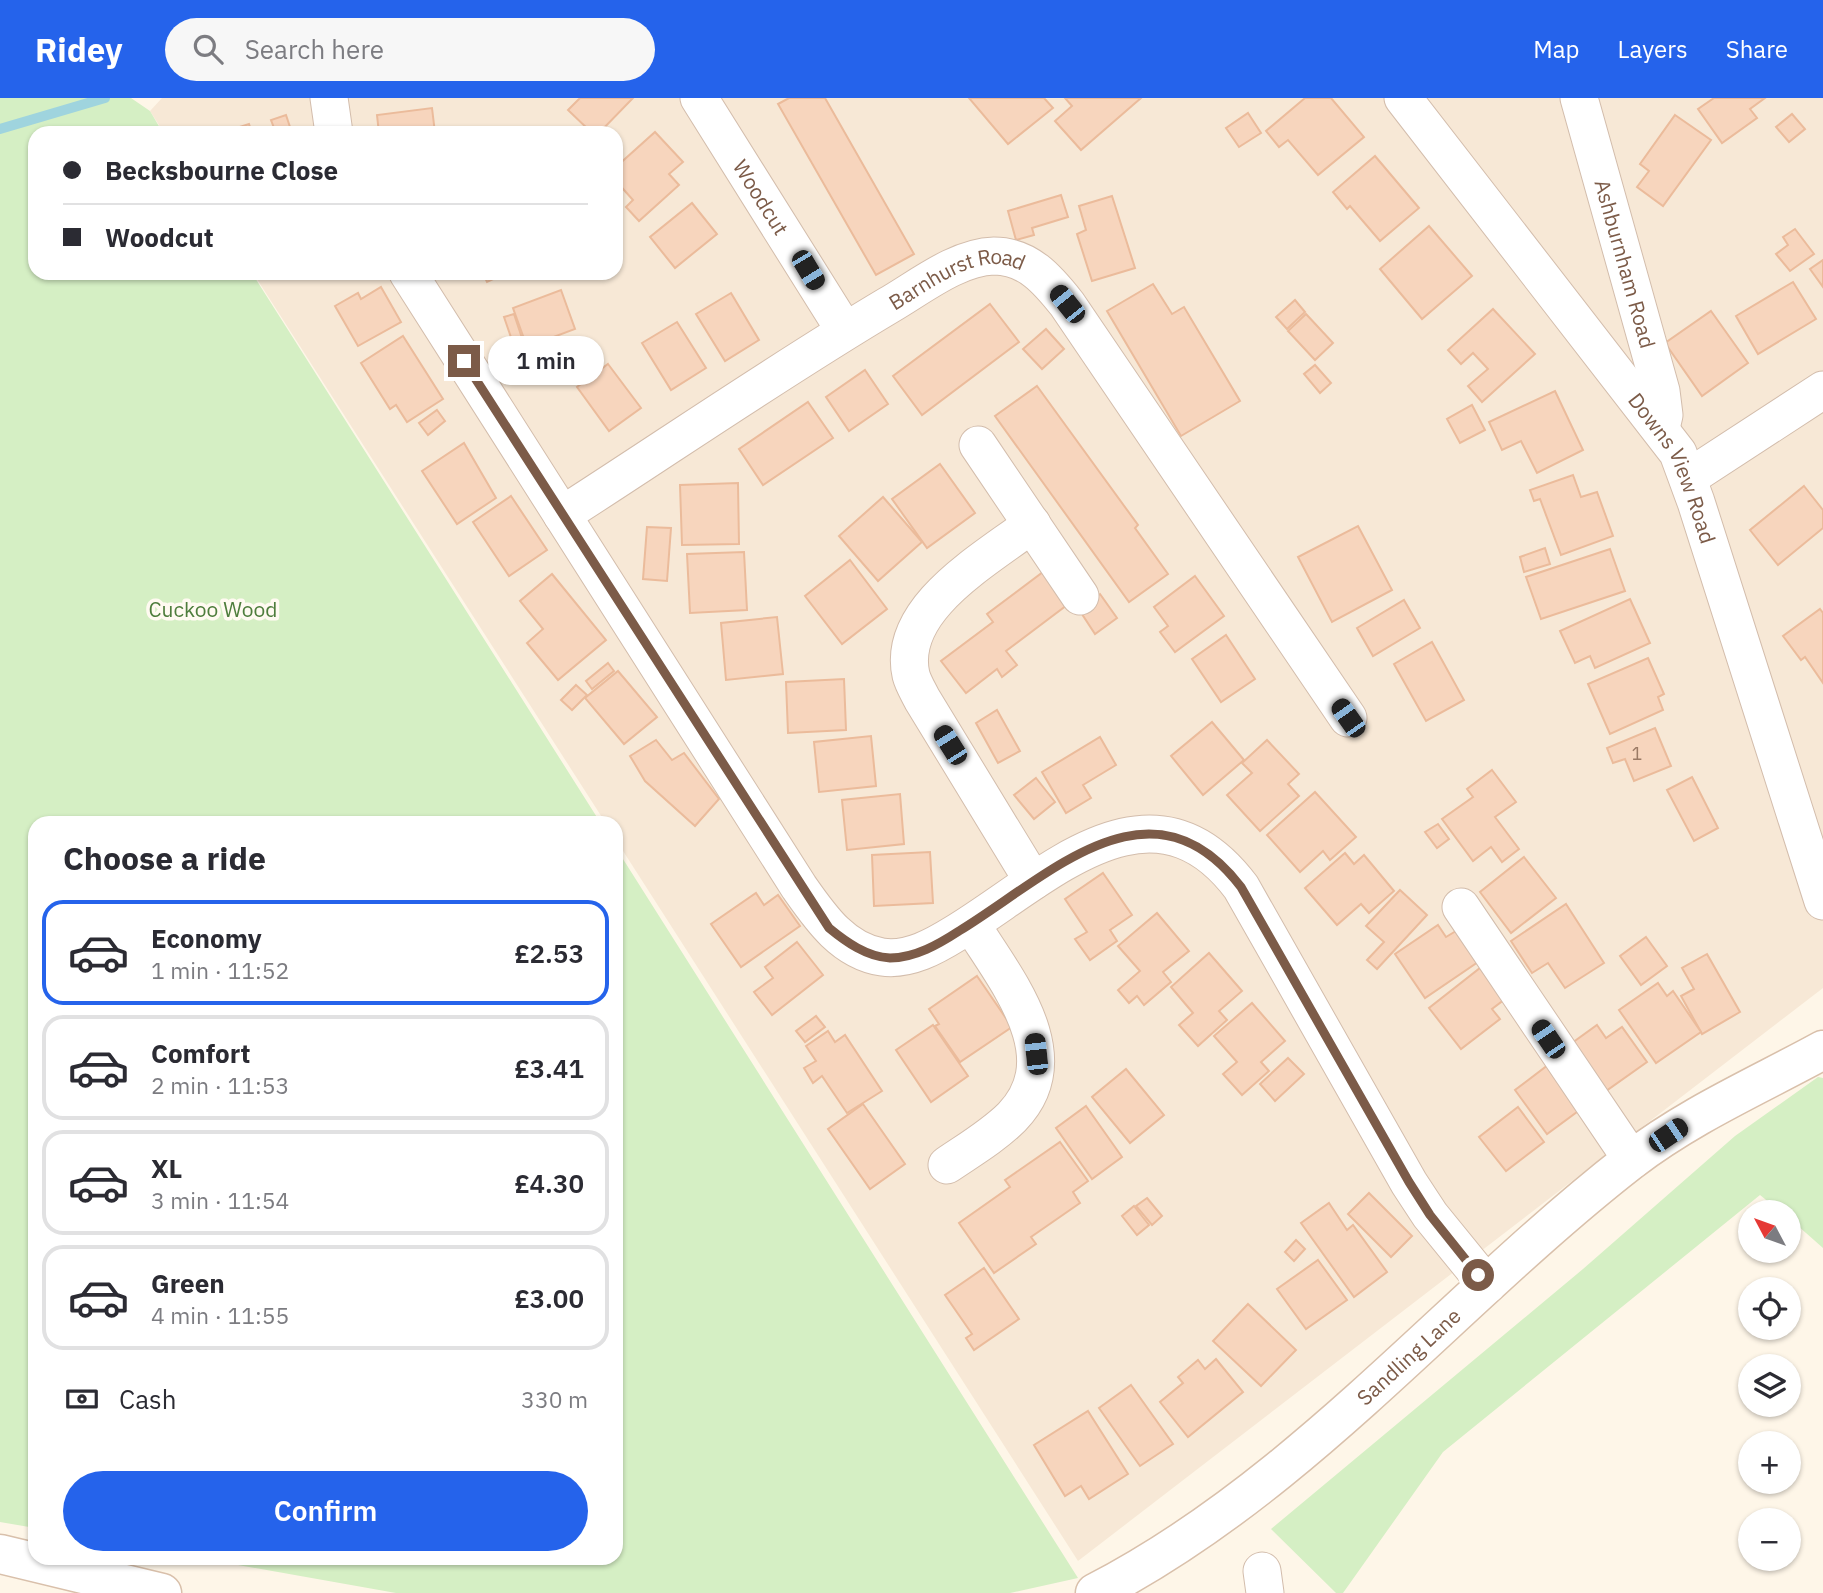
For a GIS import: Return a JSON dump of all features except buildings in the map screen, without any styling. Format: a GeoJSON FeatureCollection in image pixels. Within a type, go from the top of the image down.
{"type":"FeatureCollection","features":[{"type":"Feature","properties":{"kind":"street"},"geometry":{"type":"LineString","coordinates":[[329,98],[333,126]]}},
{"type":"Feature","properties":{"kind":"street","name":"Woodcut"},"geometry":{"type":"LineString","coordinates":[[699,98],[845,331]]}},
{"type":"Feature","properties":{"kind":"street","name":"Downs View Road"},"geometry":{"type":"LineString","coordinates":[[1404,98],[1678,453],[1823,901]]}},
{"type":"Feature","properties":{"kind":"street","name":"Ashburnham Road"},"geometry":{"type":"LineString","coordinates":[[1583,99],[1661,391],[1664,415],[1661,428]]}},
{"type":"Feature","properties":{"kind":"street","name":"Barnhurst Road"},"geometry":{"type":"LineString","coordinates":[[562,515],[845,331],[953,268],[980,258],[1010,258],[1038,271],[1067,304],[1348,718]]}},
{"type":"Feature","properties":{"kind":"street"},"geometry":{"type":"LineString","coordinates":[[412,280],[829,928],[868,953],[894,958],[921,951],[971,924],[1033,881],[1102,842],[1136,833],[1175,838],[1194,845],[1221,863],[1241,887],[1409,1182],[1430,1215],[1488,1286]]}},
{"type":"Feature","properties":{"kind":"street"},"geometry":{"type":"LineString","coordinates":[[1688,478],[1823,390]]}},
{"type":"Feature","properties":{"kind":"street"},"geometry":{"type":"LineString","coordinates":[[978,445],[1080,596]]}},
{"type":"Feature","properties":{"kind":"street"},"geometry":{"type":"LineString","coordinates":[[1032,524],[942,593],[916,628],[910,652],[911,674],[922,699],[1033,881]]}},
{"type":"Feature","properties":{"kind":"street"},"geometry":{"type":"LineString","coordinates":[[1461,907],[1632,1160]]}},
{"type":"Feature","properties":{"kind":"street"},"geometry":{"type":"LineString","coordinates":[[947,1165],[1013,1115],[1032,1085],[1036,1065],[1034,1037],[1027,1018],[971,924]]}},
{"type":"Feature","properties":{"kind":"street","name":"Sandling Lane"},"geometry":{"type":"LineString","coordinates":[[1095,1593],[1154,1559],[1273,1475],[1355,1406],[1632,1160],[1704,1110],[1823,1050]]}},
{"type":"Feature","properties":{"kind":"street"},"geometry":{"type":"LineString","coordinates":[[0,1554],[28,1561]]}},
{"type":"Feature","properties":{"kind":"street"},"geometry":{"type":"LineString","coordinates":[[46,1565],[162,1593]]}},
{"type":"Feature","properties":{"kind":"shaded area"},"geometry":{"type":"Polygon","coordinates":[[[162,98],[1823,98],[1823,988],[1078,1561],[623,851],[623,816],[601,816],[257,280],[623,280],[623,126],[160,126],[150,111],[162,98]]]}},
{"type":"Feature","properties":{"kind":"green space","name":"Cuckoo Wood"},"geometry":{"type":"Polygon","coordinates":[[[0,98],[131,98],[150,111],[159,126],[28,126],[28,280],[256,280],[596,816],[28,816],[28,1527],[0,1522],[0,98]]]}},
{"type":"Feature","properties":{"kind":"green space"},"geometry":{"type":"Polygon","coordinates":[[[623,859],[1078,1578],[1010,1593],[396,1593],[238,1565],[623,1565],[623,859]]]}},
{"type":"Feature","properties":{"kind":"green space"},"geometry":{"type":"Polygon","coordinates":[[[1818,1077],[1823,1078],[1823,1248],[1801,1229],[1801,1200],[1766,1200],[1760,1195],[1754,1200],[1738,1200],[1738,1213],[1443,1452],[1343,1593],[1336,1593],[1271,1529],[1583,1269],[1735,1136],[1818,1077]]]}},
{"type":"Feature","properties":{"kind":"waterway"},"geometry":{"type":"LineString","coordinates":[[0,129],[105,98]]}},
{"type":"Feature","properties":{"kind":"route"},"geometry":{"type":"LineString","coordinates":[[464,361],[799,887],[829,928],[868,953],[881,957],[906,956],[940,943],[1033,881],[1102,842],[1136,833],[1156,834],[1194,845],[1221,863],[1241,887],[1409,1182],[1430,1215],[1478,1275]]}}]}
